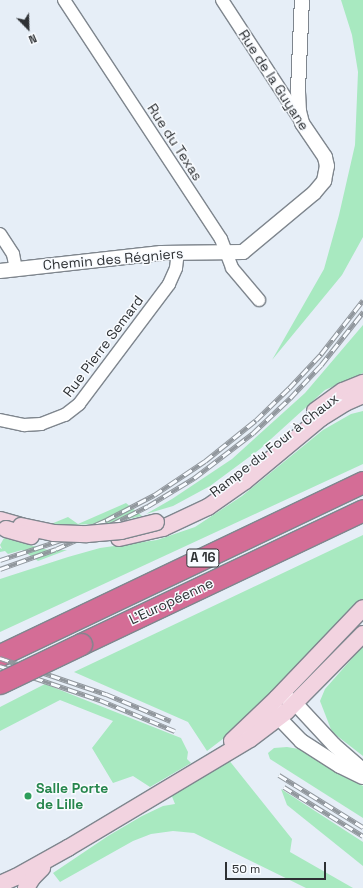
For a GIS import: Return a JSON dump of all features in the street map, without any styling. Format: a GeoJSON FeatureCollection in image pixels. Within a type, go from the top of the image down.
{"type":"FeatureCollection","features":[{"type":"Feature","properties":{"kind":"highway","name":"L'Européenne"},"geometry":{"type":"LineString","coordinates":[[0,655],[363,482]]}},
{"type":"Feature","properties":{"kind":"highway","name":"L'Européenne"},"geometry":{"type":"LineString","coordinates":[[0,683],[363,510]]}},
{"type":"Feature","properties":{"kind":"main road","name":"Rampe du Four à Chaux"},"geometry":{"type":"LineString","coordinates":[[7,526],[54,533],[87,534],[121,531],[156,522],[190,508],[219,491],[246,471],[322,405],[343,391],[363,383]]}},
{"type":"Feature","properties":{"kind":"main road","name":"Rampe du Four à Chaux"},"geometry":{"type":"LineString","coordinates":[[7,526],[51,540],[73,542],[98,541],[131,536],[163,528],[208,507],[240,485],[321,418],[345,403],[363,396]]}},
{"type":"Feature","properties":{"kind":"main road"},"geometry":{"type":"LineString","coordinates":[[162,791],[232,741],[276,700],[363,608]]}},
{"type":"Feature","properties":{"kind":"main road"},"geometry":{"type":"LineString","coordinates":[[3,888],[0,885],[68,848],[162,791],[229,753],[279,718],[363,634]]}},
{"type":"Feature","properties":{"kind":"main road"},"geometry":{"type":"LineString","coordinates":[[26,888],[39,871],[68,848]]}},
{"type":"Feature","properties":{"kind":"street","name":"Rue du Texas"},"geometry":{"type":"LineString","coordinates":[[64,0],[221,239],[236,274],[259,300]]}},
{"type":"Feature","properties":{"kind":"street","name":"Rue de la Guyane"},"geometry":{"type":"LineString","coordinates":[[222,0],[326,161]]}},
{"type":"Feature","properties":{"kind":"street"},"geometry":{"type":"LineString","coordinates":[[302,0],[298,96],[302,124]]}},
{"type":"Feature","properties":{"kind":"street","name":"Chemin des Régniers"},"geometry":{"type":"LineString","coordinates":[[0,271],[104,258],[178,252],[243,252],[314,193],[324,181],[326,174],[326,161]]}},
{"type":"Feature","properties":{"kind":"street"},"geometry":{"type":"LineString","coordinates":[[0,234],[13,254],[16,269]]}},
{"type":"Feature","properties":{"kind":"street","name":"Rue Pierre Semard"},"geometry":{"type":"LineString","coordinates":[[0,420],[24,426],[41,424],[66,415],[79,404],[169,284],[176,268],[178,252]]}},
{"type":"Feature","properties":{"kind":"street"},"geometry":{"type":"LineString","coordinates":[[363,770],[334,745],[295,702],[287,698],[276,700],[279,718],[292,733],[310,748],[340,766],[363,776]]}},
{"type":"Feature","properties":{"kind":"green space"},"geometry":{"type":"Polygon","coordinates":[[[341,0],[363,0],[363,237],[342,275],[272,360],[324,269],[339,215],[355,145],[358,72],[352,35],[341,0]]]}},
{"type":"Feature","properties":{"kind":"green space"},"geometry":{"type":"Polygon","coordinates":[[[363,325],[363,373],[325,390],[260,449],[210,486],[173,506],[146,514],[172,499],[232,459],[305,393],[363,325]]]}},
{"type":"Feature","properties":{"kind":"green space"},"geometry":{"type":"Polygon","coordinates":[[[363,411],[363,464],[0,632],[0,579],[100,548],[157,540],[195,527],[242,496],[323,430],[351,414],[363,411]]]}},
{"type":"Feature","properties":{"kind":"green space"},"geometry":{"type":"Polygon","coordinates":[[[126,503],[142,516],[109,523],[73,525],[51,524],[68,517],[78,524],[126,503]]]}},
{"type":"Feature","properties":{"kind":"green space"},"geometry":{"type":"Polygon","coordinates":[[[363,535],[363,602],[232,732],[207,751],[188,722],[74,672],[363,535]]]}},
{"type":"Feature","properties":{"kind":"green space"},"geometry":{"type":"Polygon","coordinates":[[[4,538],[48,550],[67,550],[38,561],[22,550],[8,554],[5,551],[0,552],[0,548],[2,549],[0,545],[4,538]]]}},
{"type":"Feature","properties":{"kind":"green space"},"geometry":{"type":"Polygon","coordinates":[[[363,646],[363,756],[332,732],[320,701],[325,689],[363,646]]]}},
{"type":"Feature","properties":{"kind":"green space"},"geometry":{"type":"Polygon","coordinates":[[[45,684],[181,738],[188,752],[187,759],[191,763],[150,787],[133,776],[113,783],[92,748],[113,721],[60,700],[0,731],[0,707],[45,684]]]}},
{"type":"Feature","properties":{"kind":"green space"},"geometry":{"type":"Polygon","coordinates":[[[287,747],[299,749],[363,786],[363,818],[270,759],[268,753],[274,748],[287,747]]]}},
{"type":"Feature","properties":{"kind":"green space"},"geometry":{"type":"Polygon","coordinates":[[[228,759],[292,839],[290,852],[353,888],[306,888],[194,833],[173,831],[151,834],[133,841],[60,882],[53,873],[108,836],[142,816],[163,806],[175,804],[171,794],[228,759]]]}},
{"type":"Feature","properties":{"kind":"green space"},"geometry":{"type":"Polygon","coordinates":[[[281,789],[363,842],[363,866],[287,805],[281,789]]]}},
{"type":"Feature","properties":{"kind":"railway"},"geometry":{"type":"LineString","coordinates":[[0,560],[64,539],[106,520],[154,495],[205,461],[256,420],[289,388],[321,354],[363,300]]}},
{"type":"Feature","properties":{"kind":"railway"},"geometry":{"type":"LineString","coordinates":[[0,569],[56,549],[112,524],[148,506],[194,478],[253,433],[290,398],[321,365],[363,312]]}},
{"type":"Feature","properties":{"kind":"railway"},"geometry":{"type":"LineString","coordinates":[[0,658],[106,694],[171,721]]}},
{"type":"Feature","properties":{"kind":"railway"},"geometry":{"type":"LineString","coordinates":[[0,666],[100,700],[175,731]]}},
{"type":"Feature","properties":{"kind":"railway"},"geometry":{"type":"LineString","coordinates":[[279,775],[363,827]]}},
{"type":"Feature","properties":{"kind":"railway"},"geometry":{"type":"LineString","coordinates":[[284,787],[363,836]]}},
{"type":"Feature","properties":{"kind":"place","name":"Salle Porte de Lille"},"geometry":{"type":"Point","coordinates":[28,796]}}]}
